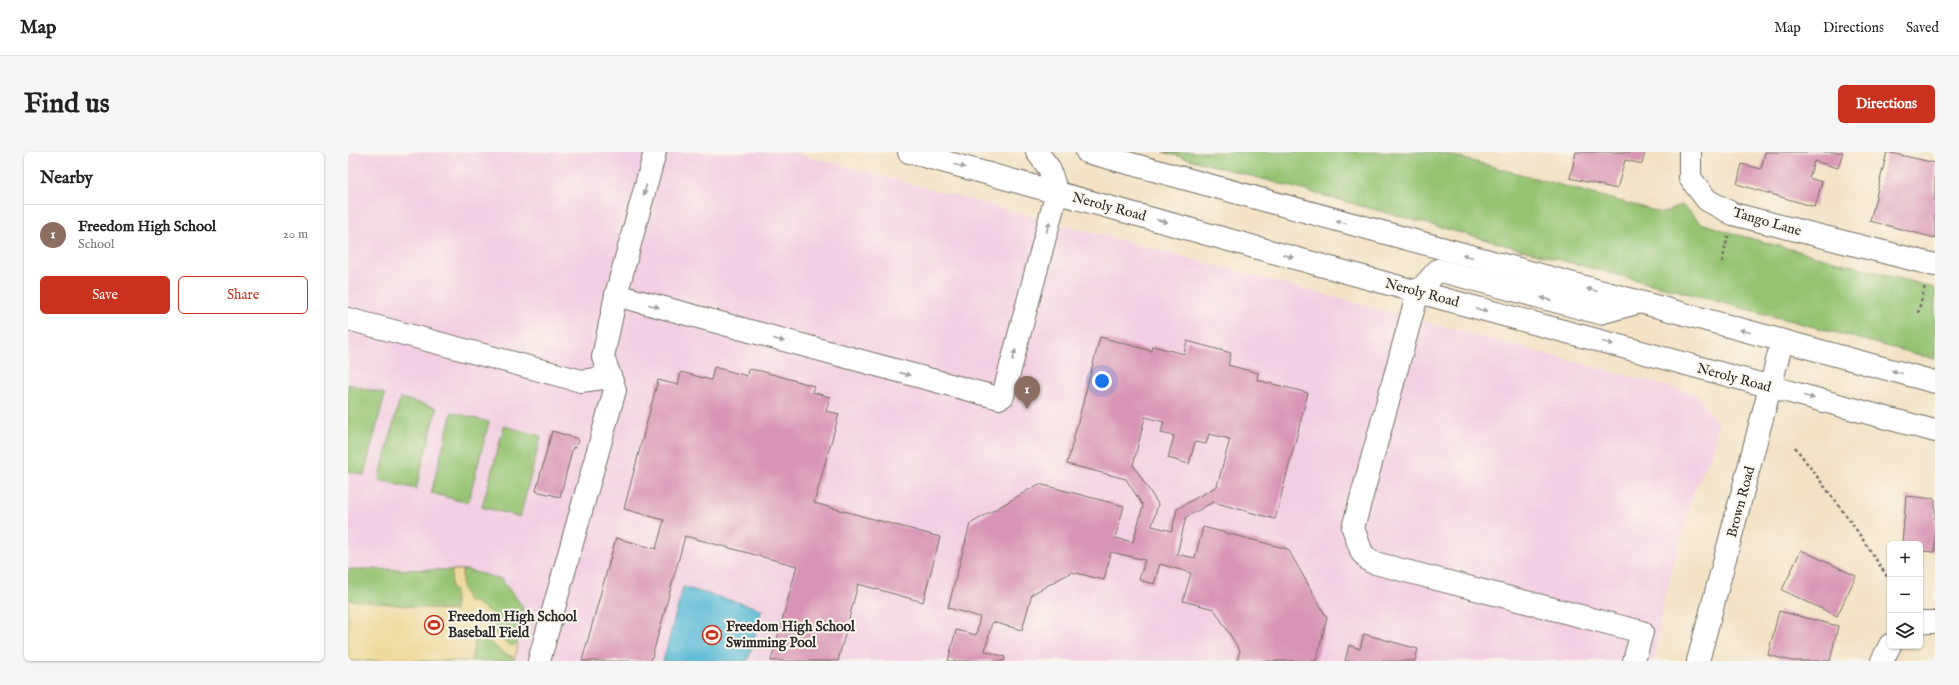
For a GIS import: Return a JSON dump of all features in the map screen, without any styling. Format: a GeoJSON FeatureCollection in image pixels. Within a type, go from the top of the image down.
{"type":"FeatureCollection","features":[{"type":"Feature","properties":{"kind":"street"},"geometry":{"type":"LineString","coordinates":[[539,661],[615,390],[603,357],[616,296],[655,152]]}},
{"type":"Feature","properties":{"kind":"street","name":"Neroly Road"},"geometry":{"type":"LineString","coordinates":[[909,152],[1418,292],[1935,431]]}},
{"type":"Feature","properties":{"kind":"street"},"geometry":{"type":"LineString","coordinates":[[616,296],[998,398],[1003,396],[1057,192],[1049,168],[1037,152]]}},
{"type":"Feature","properties":{"kind":"street"},"geometry":{"type":"LineString","coordinates":[[1087,152],[1638,303],[1935,382]]}},
{"type":"Feature","properties":{"kind":"street","name":"Tango Lane"},"geometry":{"type":"LineString","coordinates":[[1690,152],[1690,178],[1707,200],[1734,214],[1933,265]]}},
{"type":"Feature","properties":{"kind":"street"},"geometry":{"type":"LineString","coordinates":[[1634,661],[1642,632],[1371,562],[1362,553],[1353,528],[1418,292],[1438,270],[1600,313],[1638,303]]}},
{"type":"Feature","properties":{"kind":"street"},"geometry":{"type":"LineString","coordinates":[[348,319],[581,381],[610,377]]}},
{"type":"Feature","properties":{"kind":"street","name":"Brown Road"},"geometry":{"type":"LineString","coordinates":[[1698,661],[1782,342]]}},
{"type":"Feature","properties":{"kind":"street"},"geometry":{"type":"LineString","coordinates":[[1923,622],[1935,622]]}},
{"type":"Feature","properties":{"kind":"street"},"geometry":{"type":"LineString","coordinates":[[1882,661],[1888,649]]}},
{"type":"Feature","properties":{"kind":"path"},"geometry":{"type":"LineString","coordinates":[[1918,314],[1933,265]]}},
{"type":"Feature","properties":{"kind":"path"},"geometry":{"type":"LineString","coordinates":[[1795,447],[1854,526],[1887,577]]}},
{"type":"Feature","properties":{"kind":"shaded area"},"geometry":{"type":"Polygon","coordinates":[[[348,152],[791,152],[1695,394],[1718,424],[1713,450],[1692,495],[1663,602],[1654,661],[348,661],[348,152]]]}},
{"type":"Feature","properties":{"kind":"green space"},"geometry":{"type":"Polygon","coordinates":[[[1163,152],[1439,152],[1663,213],[1682,205],[1701,223],[1742,236],[1935,288],[1935,359],[1542,255],[1163,152]]]}},
{"type":"Feature","properties":{"kind":"green space"},"geometry":{"type":"Polygon","coordinates":[[[348,384],[385,394],[364,475],[348,471],[348,384]]]}},
{"type":"Feature","properties":{"kind":"green space"},"geometry":{"type":"Polygon","coordinates":[[[400,398],[437,408],[416,489],[379,480],[400,398]]]}},
{"type":"Feature","properties":{"kind":"green space"},"geometry":{"type":"Polygon","coordinates":[[[452,412],[489,422],[468,503],[431,493],[452,412]]]}},
{"type":"Feature","properties":{"kind":"green space"},"geometry":{"type":"Polygon","coordinates":[[[504,426],[541,436],[520,517],[482,507],[504,426]]]}},
{"type":"Feature","properties":{"kind":"green space","name":"Freedom High School Baseball Field"},"geometry":{"type":"Polygon","coordinates":[[[348,569],[467,570],[501,579],[523,607],[514,661],[348,661],[348,569]]]}},
{"type":"Feature","properties":{"kind":"sand"},"geometry":{"type":"Polygon","coordinates":[[[452,570],[462,570],[462,586],[468,602],[474,602],[490,612],[488,628],[508,644],[513,646],[518,643],[515,658],[503,653],[484,637],[475,638],[471,661],[348,661],[348,600],[455,611],[455,591],[451,587],[452,570]]]}},
{"type":"Feature","properties":{"kind":"water","name":"Freedom High School Swimming Pool"},"geometry":{"type":"Polygon","coordinates":[[[683,587],[762,609],[748,661],[663,661],[683,587]]]}},
{"type":"Feature","properties":{"kind":"building"},"geometry":{"type":"Polygon","coordinates":[[[1576,152],[1645,152],[1642,164],[1625,160],[1617,189],[1570,178],[1576,152]]]}},
{"type":"Feature","properties":{"kind":"building"},"geometry":{"type":"Polygon","coordinates":[[[1765,152],[1843,152],[1838,168],[1814,161],[1809,178],[1822,182],[1815,207],[1737,184],[1742,164],[1761,169],[1765,152]]]}},
{"type":"Feature","properties":{"kind":"building"},"geometry":{"type":"Polygon","coordinates":[[[1887,152],[1935,163],[1935,238],[1870,221],[1887,152]]]}},
{"type":"Feature","properties":{"kind":"building"},"geometry":{"type":"Polygon","coordinates":[[[1100,337],[1152,351],[1153,346],[1184,354],[1187,341],[1231,353],[1228,365],[1258,373],[1257,380],[1308,393],[1275,519],[1213,502],[1186,517],[1177,554],[1195,558],[1203,527],[1288,549],[1327,618],[1316,661],[1237,661],[1240,651],[1214,609],[1183,601],[1191,573],[1160,564],[1154,584],[1139,580],[1145,560],[1111,552],[1104,580],[1072,572],[1032,594],[1022,630],[992,622],[985,651],[1005,657],[1004,661],[948,661],[956,630],[976,635],[980,617],[948,608],[970,524],[1039,484],[1124,506],[1115,538],[1133,542],[1143,506],[1126,479],[1067,464],[1100,337]],[[1145,417],[1133,465],[1158,504],[1152,526],[1172,531],[1177,509],[1217,486],[1230,439],[1209,434],[1206,444],[1195,442],[1189,464],[1168,458],[1174,436],[1161,433],[1164,422],[1145,417]]]}},
{"type":"Feature","properties":{"kind":"building"},"geometry":{"type":"Polygon","coordinates":[[[714,367],[747,376],[748,369],[761,371],[814,386],[812,392],[830,397],[826,411],[839,414],[814,503],[940,537],[923,602],[858,584],[838,661],[771,661],[797,566],[685,536],[651,661],[582,661],[616,538],[656,549],[664,520],[624,509],[658,380],[678,385],[681,372],[711,380],[714,367]]]}},
{"type":"Feature","properties":{"kind":"building"},"geometry":{"type":"Polygon","coordinates":[[[552,431],[578,439],[576,448],[573,447],[560,497],[536,491],[552,431]]]}},
{"type":"Feature","properties":{"kind":"building"},"geometry":{"type":"Polygon","coordinates":[[[1906,496],[1935,499],[1935,552],[1923,551],[1923,541],[1902,541],[1906,496]]]}},
{"type":"Feature","properties":{"kind":"building"},"geometry":{"type":"Polygon","coordinates":[[[1801,550],[1856,576],[1837,616],[1782,590],[1801,550]]]}},
{"type":"Feature","properties":{"kind":"building"},"geometry":{"type":"Polygon","coordinates":[[[1779,611],[1838,626],[1830,661],[1792,661],[1768,655],[1779,611]]]}},
{"type":"Feature","properties":{"kind":"building"},"geometry":{"type":"Polygon","coordinates":[[[1364,634],[1418,649],[1415,661],[1345,661],[1349,645],[1360,649],[1364,634]]]}},
{"type":"Feature","properties":{"kind":"place","name":"Freedom High School"},"geometry":{"type":"Point","coordinates":[1027,409]}},
{"type":"Feature","properties":{"kind":"place","name":"Freedom High School Baseball Field"},"geometry":{"type":"Point","coordinates":[434,625]}},
{"type":"Feature","properties":{"kind":"place","name":"Freedom High School Swimming Pool"},"geometry":{"type":"Point","coordinates":[712,635]}}]}
